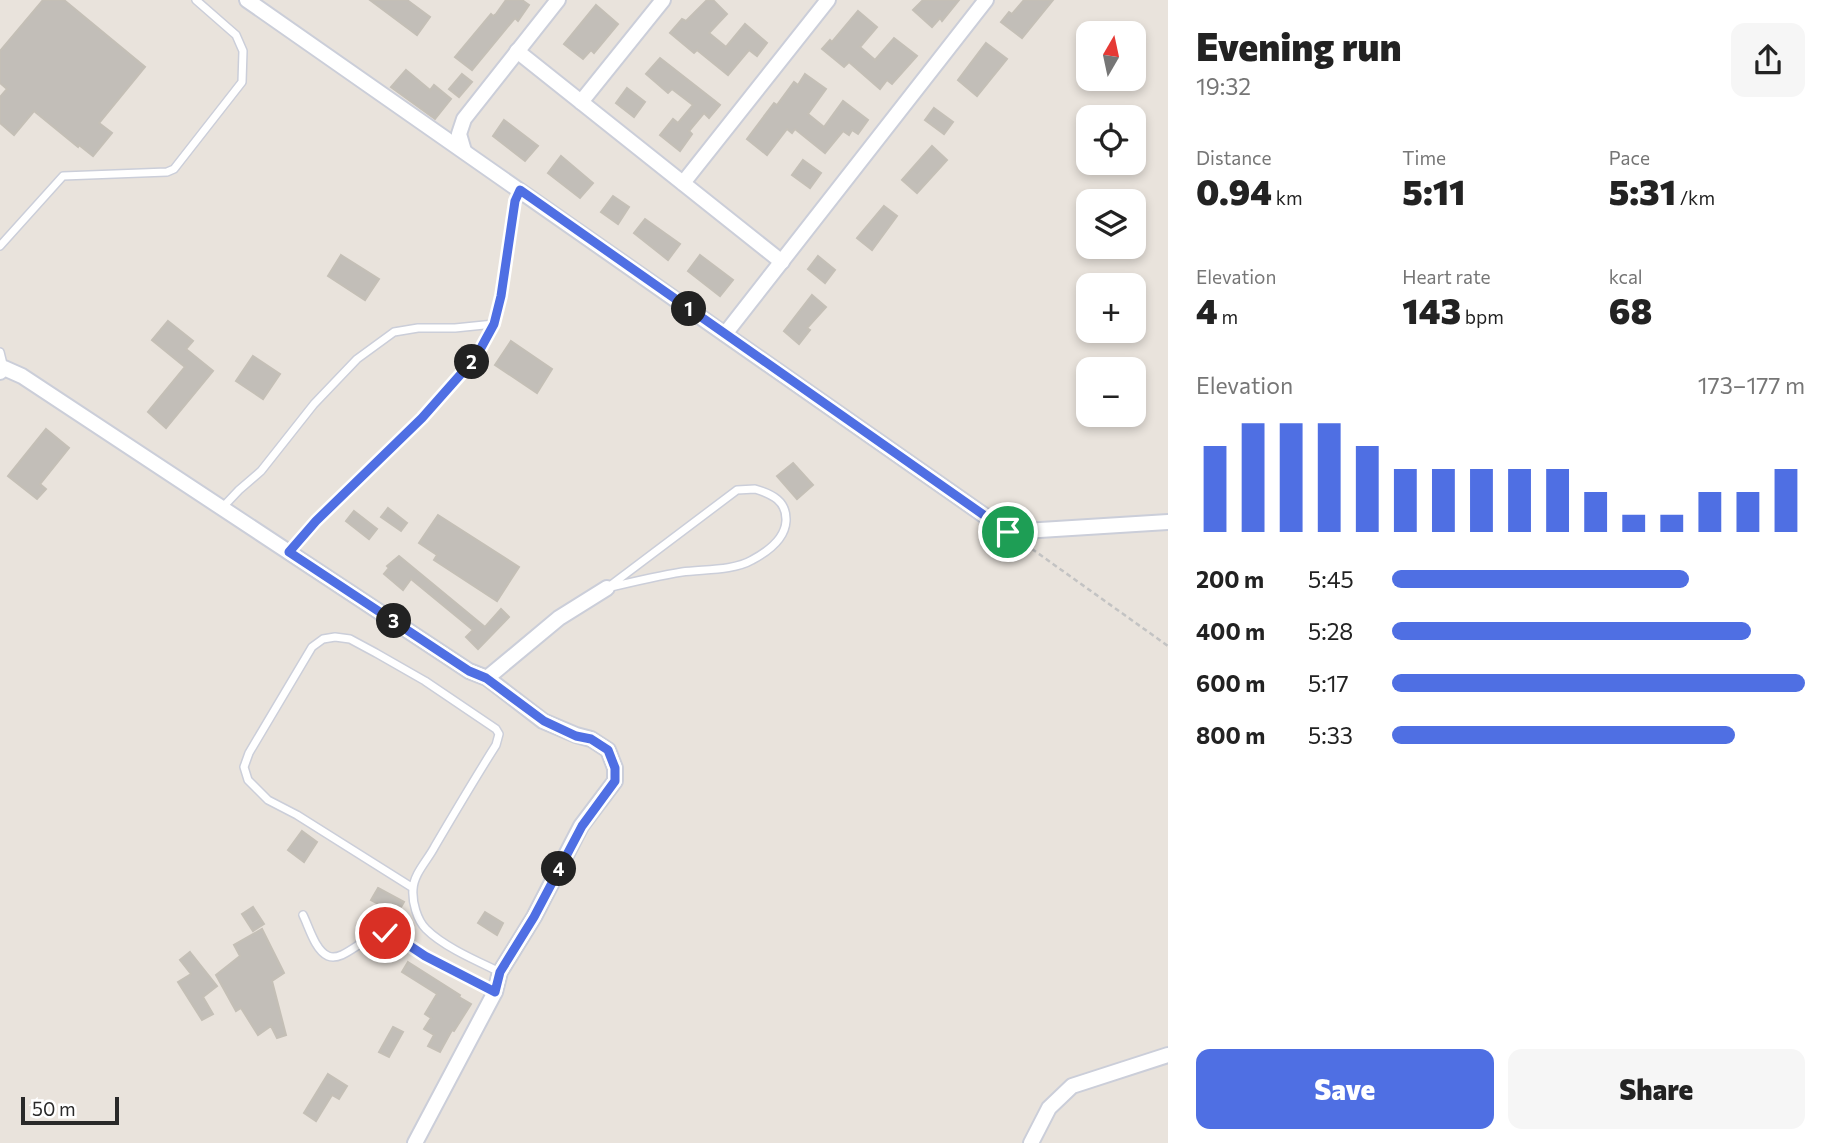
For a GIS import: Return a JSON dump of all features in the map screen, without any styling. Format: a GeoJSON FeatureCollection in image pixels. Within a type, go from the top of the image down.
{"type":"FeatureCollection","features":[{"type":"Feature","properties":{"kind":"street"},"geometry":{"type":"LineString","coordinates":[[247,0],[1008,532],[1168,522]]}},
{"type":"Feature","properties":{"kind":"street"},"geometry":{"type":"LineString","coordinates":[[464,151],[459,134],[464,119],[558,0]]}},
{"type":"Feature","properties":{"kind":"street"},"geometry":{"type":"LineString","coordinates":[[581,102],[663,0]]}},
{"type":"Feature","properties":{"kind":"street"},"geometry":{"type":"LineString","coordinates":[[683,183],[828,0]]}},
{"type":"Feature","properties":{"kind":"street"},"geometry":{"type":"LineString","coordinates":[[725,334],[986,0]]}},
{"type":"Feature","properties":{"kind":"street"},"geometry":{"type":"LineString","coordinates":[[517,51],[782,262]]}},
{"type":"Feature","properties":{"kind":"street"},"geometry":{"type":"LineString","coordinates":[[2,370],[22,376],[469,671],[486,678],[544,721],[576,736],[591,739],[608,750],[615,768],[615,781],[582,826],[534,917],[500,972],[495,992],[415,1143]]}},
{"type":"Feature","properties":{"kind":"street"},"geometry":{"type":"LineString","coordinates":[[486,678],[559,618],[607,588]]}},
{"type":"Feature","properties":{"kind":"street"},"geometry":{"type":"LineString","coordinates":[[1031,1143],[1049,1108],[1072,1086],[1168,1055]]}},
{"type":"Feature","properties":{"kind":"lane"},"geometry":{"type":"LineString","coordinates":[[0,246],[63,176],[167,172],[174,169],[242,82],[243,51],[236,35],[195,0]]}},
{"type":"Feature","properties":{"kind":"lane"},"geometry":{"type":"LineString","coordinates":[[289,552],[316,521],[422,418],[476,357],[494,324],[501,296],[515,201],[520,190]]}},
{"type":"Feature","properties":{"kind":"lane"},"geometry":{"type":"LineString","coordinates":[[222,508],[261,471],[314,404],[357,359],[394,332],[494,324]]}},
{"type":"Feature","properties":{"kind":"lane"},"geometry":{"type":"LineString","coordinates":[[0,352],[2,370]]}},
{"type":"Feature","properties":{"kind":"lane"},"geometry":{"type":"LineString","coordinates":[[755,489],[769,494],[785,507],[784,533],[774,544],[750,561],[607,588],[737,490],[755,489]]}},
{"type":"Feature","properties":{"kind":"lane"},"geometry":{"type":"LineString","coordinates":[[413,888],[297,815],[268,800],[248,780],[244,767],[249,753],[299,666],[312,647],[323,639],[349,639],[376,653],[425,681],[496,729],[499,734],[496,744],[418,873],[413,888],[415,909],[427,930],[467,957],[500,972]]}},
{"type":"Feature","properties":{"kind":"lane"},"geometry":{"type":"LineString","coordinates":[[303,915],[321,950],[328,956],[337,957],[372,937],[385,933],[495,992]]}},
{"type":"Feature","properties":{"kind":"path"},"geometry":{"type":"LineString","coordinates":[[1008,532],[1168,646]]}},
{"type":"Feature","properties":{"kind":"building"},"geometry":{"type":"Polygon","coordinates":[[[43,0],[64,0],[145,67],[99,123],[112,133],[93,156],[34,111],[14,135],[0,123],[0,97],[7,89],[0,83],[0,51],[43,0]]]}},
{"type":"Feature","properties":{"kind":"building"},"geometry":{"type":"Polygon","coordinates":[[[370,0],[407,0],[430,17],[417,35],[370,0]]]}},
{"type":"Feature","properties":{"kind":"building"},"geometry":{"type":"Polygon","coordinates":[[[506,0],[522,0],[529,5],[518,21],[515,18],[472,70],[455,57],[506,0]]]}},
{"type":"Feature","properties":{"kind":"building"},"geometry":{"type":"Polygon","coordinates":[[[707,0],[713,0],[727,14],[709,33],[726,47],[745,24],[767,43],[757,56],[749,50],[728,75],[697,50],[694,53],[670,33],[682,19],[686,21],[707,0]]]}},
{"type":"Feature","properties":{"kind":"building"},"geometry":{"type":"Polygon","coordinates":[[[923,0],[959,0],[942,21],[940,18],[932,27],[913,10],[923,0]]]}},
{"type":"Feature","properties":{"kind":"building"},"geometry":{"type":"Polygon","coordinates":[[[1024,0],[1053,0],[1022,38],[1001,22],[1024,0]]]}},
{"type":"Feature","properties":{"kind":"building"},"geometry":{"type":"Polygon","coordinates":[[[596,5],[618,24],[594,53],[591,50],[583,59],[564,44],[596,5]]]}},
{"type":"Feature","properties":{"kind":"building"},"geometry":{"type":"Polygon","coordinates":[[[858,11],[877,27],[860,47],[875,60],[894,38],[917,56],[892,84],[887,80],[880,89],[849,62],[844,67],[822,49],[830,40],[832,42],[858,11]]]}},
{"type":"Feature","properties":{"kind":"building"},"geometry":{"type":"Polygon","coordinates":[[[986,43],[1007,59],[977,96],[958,80],[986,43]]]}},
{"type":"Feature","properties":{"kind":"building"},"geometry":{"type":"Polygon","coordinates":[[[660,58],[720,105],[709,118],[704,113],[689,131],[692,134],[680,151],[660,135],[673,119],[678,123],[693,105],[672,89],[668,93],[646,74],[660,58]]]}},
{"type":"Feature","properties":{"kind":"building"},"geometry":{"type":"Polygon","coordinates":[[[406,70],[430,90],[434,85],[451,99],[435,119],[391,87],[406,70]]]}},
{"type":"Feature","properties":{"kind":"building"},"geometry":{"type":"Polygon","coordinates":[[[462,74],[472,82],[459,97],[449,89],[462,74]]]}},
{"type":"Feature","properties":{"kind":"building"},"geometry":{"type":"Polygon","coordinates":[[[805,74],[826,89],[808,114],[824,127],[843,101],[868,120],[858,134],[852,130],[849,135],[843,131],[825,153],[795,129],[792,133],[787,129],[767,155],[747,139],[774,103],[777,105],[794,82],[798,85],[805,74]]]}},
{"type":"Feature","properties":{"kind":"building"},"geometry":{"type":"Polygon","coordinates":[[[627,88],[645,102],[634,117],[616,103],[627,88]]]}},
{"type":"Feature","properties":{"kind":"building"},"geometry":{"type":"Polygon","coordinates":[[[934,108],[953,122],[944,134],[925,120],[934,108]]]}},
{"type":"Feature","properties":{"kind":"building"},"geometry":{"type":"Polygon","coordinates":[[[504,120],[538,146],[525,161],[493,136],[504,120]]]}},
{"type":"Feature","properties":{"kind":"building"},"geometry":{"type":"Polygon","coordinates":[[[932,146],[947,160],[917,193],[902,180],[932,146]]]}},
{"type":"Feature","properties":{"kind":"building"},"geometry":{"type":"Polygon","coordinates":[[[561,156],[593,183],[580,198],[548,173],[561,156]]]}},
{"type":"Feature","properties":{"kind":"building"},"geometry":{"type":"Polygon","coordinates":[[[803,160],[821,173],[810,188],[792,175],[803,160]]]}},
{"type":"Feature","properties":{"kind":"building"},"geometry":{"type":"Polygon","coordinates":[[[613,196],[629,207],[618,224],[601,212],[613,196]]]}},
{"type":"Feature","properties":{"kind":"building"},"geometry":{"type":"Polygon","coordinates":[[[884,206],[897,216],[872,250],[857,238],[884,206]]]}},
{"type":"Feature","properties":{"kind":"building"},"geometry":{"type":"Polygon","coordinates":[[[645,219],[680,244],[668,260],[634,233],[645,219]]]}},
{"type":"Feature","properties":{"kind":"building"},"geometry":{"type":"Polygon","coordinates":[[[341,255],[379,279],[365,300],[328,276],[341,255]]]}},
{"type":"Feature","properties":{"kind":"building"},"geometry":{"type":"Polygon","coordinates":[[[700,255],[733,280],[720,296],[688,271],[700,255]]]}},
{"type":"Feature","properties":{"kind":"building"},"geometry":{"type":"Polygon","coordinates":[[[818,256],[835,270],[825,283],[808,269],[818,256]]]}},
{"type":"Feature","properties":{"kind":"building"},"geometry":{"type":"Polygon","coordinates":[[[812,295],[826,307],[807,328],[810,330],[799,344],[784,331],[812,295]]]}},
{"type":"Feature","properties":{"kind":"building"},"geometry":{"type":"Polygon","coordinates":[[[168,321],[193,341],[186,349],[213,371],[166,428],[148,412],[185,367],[152,340],[168,321]]]}},
{"type":"Feature","properties":{"kind":"building"},"geometry":{"type":"Polygon","coordinates":[[[511,341],[552,369],[537,393],[495,365],[511,341]]]}},
{"type":"Feature","properties":{"kind":"building"},"geometry":{"type":"Polygon","coordinates":[[[253,356],[280,374],[263,399],[236,381],[253,356]]]}},
{"type":"Feature","properties":{"kind":"building"},"geometry":{"type":"Polygon","coordinates":[[[46,429],[69,448],[40,484],[46,489],[37,499],[8,476],[46,429]]]}},
{"type":"Feature","properties":{"kind":"building"},"geometry":{"type":"Polygon","coordinates":[[[793,463],[813,485],[797,499],[777,476],[793,463]]]}},
{"type":"Feature","properties":{"kind":"building"},"geometry":{"type":"Polygon","coordinates":[[[388,508],[407,523],[401,531],[381,517],[388,508]]]}},
{"type":"Feature","properties":{"kind":"building"},"geometry":{"type":"Polygon","coordinates":[[[354,511],[377,529],[369,539],[346,521],[354,511]]]}},
{"type":"Feature","properties":{"kind":"building"},"geometry":{"type":"Polygon","coordinates":[[[438,515],[519,567],[497,601],[434,560],[437,555],[419,543],[438,515]]]}},
{"type":"Feature","properties":{"kind":"building"},"geometry":{"type":"Polygon","coordinates":[[[399,556],[485,627],[501,609],[509,617],[478,649],[466,637],[473,630],[411,579],[403,590],[384,574],[389,568],[387,566],[399,556]]]}},
{"type":"Feature","properties":{"kind":"building"},"geometry":{"type":"Polygon","coordinates":[[[302,831],[317,842],[304,862],[288,850],[302,831]]]}},
{"type":"Feature","properties":{"kind":"building"},"geometry":{"type":"Polygon","coordinates":[[[378,888],[404,902],[397,914],[371,900],[378,888]]]}},
{"type":"Feature","properties":{"kind":"building"},"geometry":{"type":"Polygon","coordinates":[[[253,907],[264,924],[253,931],[242,914],[253,907]]]}},
{"type":"Feature","properties":{"kind":"building"},"geometry":{"type":"Polygon","coordinates":[[[485,912],[503,923],[497,935],[478,923],[485,912]]]}},
{"type":"Feature","properties":{"kind":"building"},"geometry":{"type":"Polygon","coordinates":[[[262,929],[284,973],[272,981],[286,1035],[277,1038],[271,1026],[258,1035],[241,1008],[236,1011],[216,975],[240,956],[234,945],[262,929]]]}},
{"type":"Feature","properties":{"kind":"building"},"geometry":{"type":"Polygon","coordinates":[[[190,952],[217,986],[203,997],[213,1014],[202,1020],[178,982],[191,974],[180,960],[190,952]]]}},
{"type":"Feature","properties":{"kind":"building"},"geometry":{"type":"Polygon","coordinates":[[[408,962],[471,1004],[440,1052],[428,1046],[434,1035],[424,1029],[431,1018],[425,1014],[437,994],[402,972],[408,962]]]}},
{"type":"Feature","properties":{"kind":"building"},"geometry":{"type":"Polygon","coordinates":[[[393,1027],[403,1032],[389,1057],[379,1052],[393,1027]]]}},
{"type":"Feature","properties":{"kind":"building"},"geometry":{"type":"Polygon","coordinates":[[[328,1074],[347,1086],[339,1099],[332,1095],[316,1121],[304,1113],[328,1074]]]}},
{"type":"Feature","properties":{"kind":"route"},"geometry":{"type":"LineString","coordinates":[[385,933],[495,992],[500,972],[534,917],[582,826],[615,781],[615,768],[608,750],[591,739],[576,736],[527,711],[486,678],[469,671],[289,552],[316,521],[422,418],[476,357],[494,324],[513,226],[515,201],[520,190],[1008,532]]}}]}
